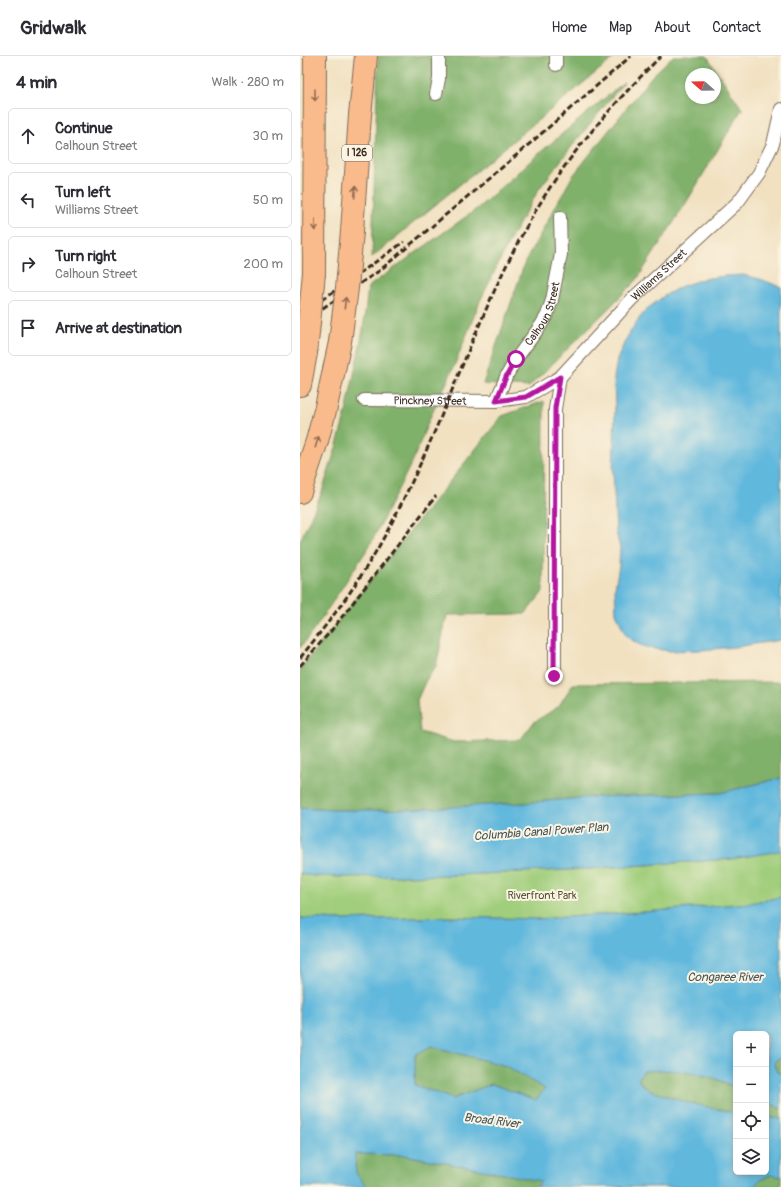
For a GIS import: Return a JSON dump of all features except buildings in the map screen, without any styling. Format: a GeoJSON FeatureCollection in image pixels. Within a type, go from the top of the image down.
{"type":"FeatureCollection","features":[{"type":"Feature","properties":{"kind":"highway"},"geometry":{"type":"LineString","coordinates":[[307,269],[315,203],[315,56]]}},
{"type":"Feature","properties":{"kind":"highway","name":"I 126"},"geometry":{"type":"LineString","coordinates":[[300,492],[317,441],[340,342],[347,288],[365,62]]}},
{"type":"Feature","properties":{"kind":"highway"},"geometry":{"type":"LineString","coordinates":[[300,98],[307,269],[306,353],[300,385]]}},
{"type":"Feature","properties":{"kind":"street"},"geometry":{"type":"LineString","coordinates":[[436,94],[439,79],[439,56]]}},
{"type":"Feature","properties":{"kind":"street","name":"Williams Street"},"geometry":{"type":"LineString","coordinates":[[496,401],[526,397],[560,377],[632,299],[738,202],[759,173],[772,144],[781,109]]}},
{"type":"Feature","properties":{"kind":"street","name":"Calhoun Street"},"geometry":{"type":"LineString","coordinates":[[496,401],[506,377],[516,359],[541,326],[552,300],[561,254],[560,217]]}},
{"type":"Feature","properties":{"kind":"street"},"geometry":{"type":"LineString","coordinates":[[554,676],[555,408],[560,377]]}},
{"type":"Feature","properties":{"kind":"street","name":"Pinckney Street"},"geometry":{"type":"LineString","coordinates":[[364,400],[496,401]]}},
{"type":"Feature","properties":{"kind":"green space"},"geometry":{"type":"Polygon","coordinates":[[[378,56],[616,56],[372,257],[378,56]]]}},
{"type":"Feature","properties":{"kind":"green space"},"geometry":{"type":"Polygon","coordinates":[[[673,56],[707,56],[715,68],[685,68],[685,104],[721,104],[721,77],[742,109],[686,203],[636,281],[529,387],[483,384],[525,262],[572,177],[652,76],[673,56]]]}},
{"type":"Feature","properties":{"kind":"green space"},"geometry":{"type":"Polygon","coordinates":[[[624,82],[539,189],[511,238],[480,301],[453,369],[429,420],[413,460],[370,545],[316,627],[300,648],[300,541],[322,492],[346,413],[363,331],[368,287],[478,208],[543,150],[624,82]]]}},
{"type":"Feature","properties":{"kind":"green space"},"geometry":{"type":"Polygon","coordinates":[[[544,401],[543,592],[525,614],[447,615],[436,666],[426,680],[417,700],[420,732],[454,742],[520,740],[534,722],[558,707],[573,684],[781,682],[781,778],[720,793],[592,797],[525,803],[378,810],[300,808],[300,669],[502,416],[544,401]]]}},
{"type":"Feature","properties":{"kind":"green space","name":"Riverfront Park"},"geometry":{"type":"Polygon","coordinates":[[[781,850],[781,897],[750,903],[538,919],[450,917],[341,920],[300,918],[300,874],[343,877],[401,876],[587,869],[731,859],[781,850]]]}},
{"type":"Feature","properties":{"kind":"green space"},"geometry":{"type":"Polygon","coordinates":[[[431,1046],[506,1066],[545,1089],[536,1100],[492,1084],[453,1099],[415,1085],[415,1055],[431,1046]]]}},
{"type":"Feature","properties":{"kind":"green space"},"geometry":{"type":"Polygon","coordinates":[[[781,1058],[781,1074],[777,1072],[774,1064],[776,1060],[781,1058]]]}},
{"type":"Feature","properties":{"kind":"green space"},"geometry":{"type":"Polygon","coordinates":[[[644,1071],[681,1071],[711,1077],[733,1087],[733,1112],[684,1102],[649,1090],[642,1085],[638,1079],[644,1071]]]}},
{"type":"Feature","properties":{"kind":"green space"},"geometry":{"type":"Polygon","coordinates":[[[769,1103],[781,1109],[781,1119],[769,1117],[769,1103]]]}},
{"type":"Feature","properties":{"kind":"green space"},"geometry":{"type":"Polygon","coordinates":[[[355,1154],[404,1155],[542,1181],[537,1187],[366,1187],[356,1173],[355,1154]]]}},
{"type":"Feature","properties":{"kind":"green space"},"geometry":{"type":"Polygon","coordinates":[[[770,1175],[781,1177],[781,1187],[753,1187],[760,1180],[770,1175]]]}},
{"type":"Feature","properties":{"kind":"water"},"geometry":{"type":"Polygon","coordinates":[[[743,275],[760,279],[781,287],[781,640],[702,650],[670,651],[649,648],[638,644],[626,636],[616,613],[615,587],[619,566],[620,548],[616,532],[613,470],[615,409],[614,378],[617,360],[625,341],[635,324],[647,309],[664,296],[682,286],[703,279],[743,275]]]}},
{"type":"Feature","properties":{"kind":"water","name":"Columbia Canal Power Plan"},"geometry":{"type":"Polygon","coordinates":[[[781,778],[781,850],[775,852],[731,859],[587,869],[458,875],[343,877],[300,874],[300,808],[378,810],[525,803],[592,797],[720,793],[781,778]]]}},
{"type":"Feature","properties":{"kind":"water"},"geometry":{"type":"Polygon","coordinates":[[[781,897],[781,1058],[776,1060],[774,1064],[777,1072],[781,1074],[781,1109],[769,1103],[769,1031],[733,1031],[733,1087],[713,1078],[694,1073],[677,1071],[644,1071],[638,1079],[642,1085],[649,1090],[684,1102],[733,1112],[733,1175],[769,1175],[769,1117],[781,1119],[781,1177],[770,1175],[760,1180],[753,1187],[537,1187],[541,1181],[404,1155],[355,1154],[356,1173],[366,1187],[300,1187],[300,918],[341,920],[450,917],[538,919],[750,903],[781,897]],[[431,1046],[415,1055],[415,1085],[453,1099],[492,1084],[536,1100],[545,1089],[506,1066],[431,1046]]]}},
{"type":"Feature","properties":{"kind":"railway"},"geometry":{"type":"LineString","coordinates":[[300,323],[379,271],[631,56]]}},
{"type":"Feature","properties":{"kind":"railway"},"geometry":{"type":"LineString","coordinates":[[300,658],[351,590],[387,532],[422,459],[507,263],[549,189],[574,153],[588,136],[631,87],[661,56]]}},
{"type":"Feature","properties":{"kind":"railway"},"geometry":{"type":"LineString","coordinates":[[300,315],[404,242]]}},
{"type":"Feature","properties":{"kind":"railway"},"geometry":{"type":"LineString","coordinates":[[300,666],[331,631],[436,496]]}},
{"type":"Feature","properties":{"kind":"route"},"geometry":{"type":"LineString","coordinates":[[516,359],[506,377],[496,401],[526,397],[560,377],[555,408],[554,676]]}},
{"type":"Feature","properties":{"kind":"water label","name":"Congaree River"},"geometry":{"type":"Point","coordinates":[725,977]}},
{"type":"Feature","properties":{"kind":"water label","name":"Broad River"},"geometry":{"type":"Point","coordinates":[492,1121]}}]}
